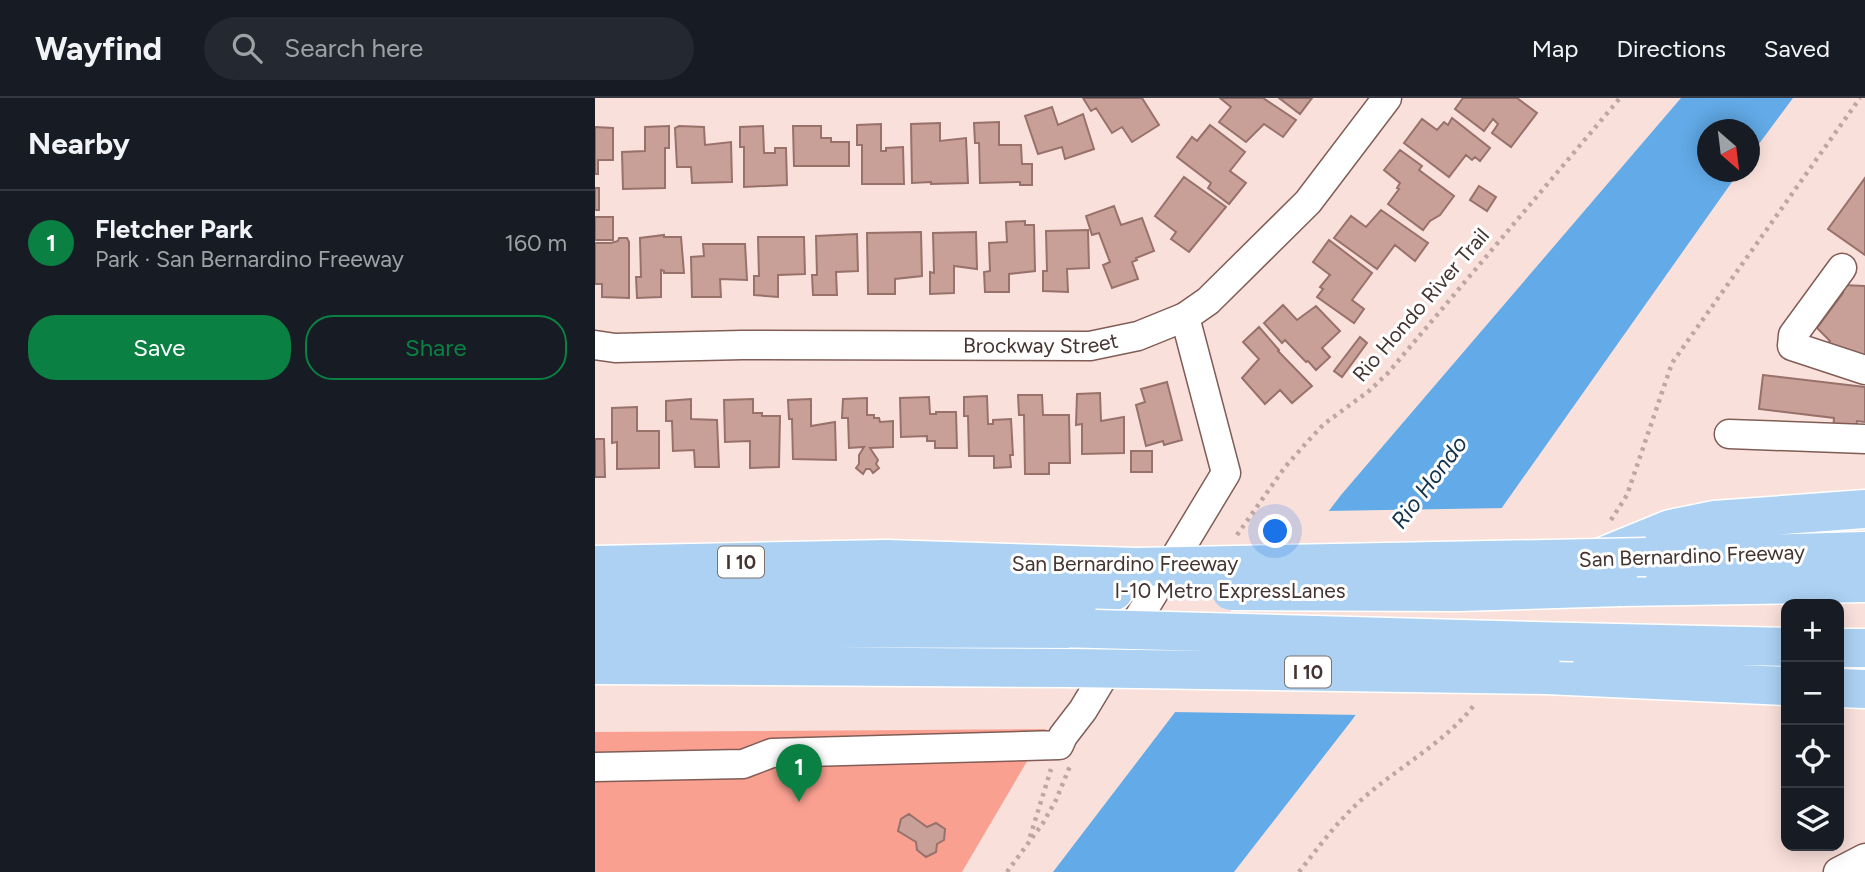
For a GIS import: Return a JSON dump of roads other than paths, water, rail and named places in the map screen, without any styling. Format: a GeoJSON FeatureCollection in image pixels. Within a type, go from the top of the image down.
{"type":"FeatureCollection","features":[{"type":"Feature","properties":{"kind":"highway"},"geometry":{"type":"LineString","coordinates":[[1658,543],[1714,520],[1865,509]]}},
{"type":"Feature","properties":{"kind":"highway","name":"San Bernardino Freeway"},"geometry":{"type":"LineString","coordinates":[[595,565],[886,559],[1128,579],[1607,558],[1658,543],[1865,551]]}},
{"type":"Feature","properties":{"kind":"highway"},"geometry":{"type":"LineString","coordinates":[[1607,558],[1865,583]]}},
{"type":"Feature","properties":{"kind":"highway","name":"I-10 Metro ExpressLanes"},"geometry":{"type":"LineString","coordinates":[[595,597],[1128,579]]}},
{"type":"Feature","properties":{"kind":"highway","name":"I-10 Metro ExpressLanes"},"geometry":{"type":"LineString","coordinates":[[595,628],[1095,629],[1781,647]]}},
{"type":"Feature","properties":{"kind":"highway"},"geometry":{"type":"LineString","coordinates":[[874,667],[1022,628]]}},
{"type":"Feature","properties":{"kind":"highway"},"geometry":{"type":"LineString","coordinates":[[1844,648],[1865,648]]}},
{"type":"Feature","properties":{"kind":"highway","name":"I 10"},"geometry":{"type":"LineString","coordinates":[[595,665],[1546,675],[1781,686]]}},
{"type":"Feature","properties":{"kind":"highway"},"geometry":{"type":"LineString","coordinates":[[1844,688],[1865,690]]}},
{"type":"Feature","properties":{"kind":"street","name":"Brockway Street"},"geometry":{"type":"LineString","coordinates":[[595,345],[615,348],[742,345],[1090,346],[1138,336],[1185,317],[1208,301],[1308,202],[1387,98]]}},
{"type":"Feature","properties":{"kind":"street"},"geometry":{"type":"LineString","coordinates":[[1842,268],[1793,335],[1791,346],[1865,370]]}},
{"type":"Feature","properties":{"kind":"street"},"geometry":{"type":"LineString","coordinates":[[595,767],[743,764],[772,753],[1065,755],[1063,736],[1083,710],[1226,473],[1185,317]]}},
{"type":"Feature","properties":{"kind":"street"},"geometry":{"type":"LineString","coordinates":[[1729,434],[1865,439]]}},
{"type":"Feature","properties":{"kind":"street"},"geometry":{"type":"LineString","coordinates":[[1838,872],[1865,858]]}},
{"type":"Feature","properties":{"kind":"water","name":"Rio Hondo"},"geometry":{"type":"Polygon","coordinates":[[[1681,98],[1793,98],[1760,143],[1760,119],[1697,119],[1697,182],[1732,182],[1352,720],[1234,872],[1053,872],[1341,495],[1681,98]]]}},
{"type":"Feature","properties":{"kind":"place","name":"Fletcher Park"},"geometry":{"type":"Point","coordinates":[799,802]}}]}
